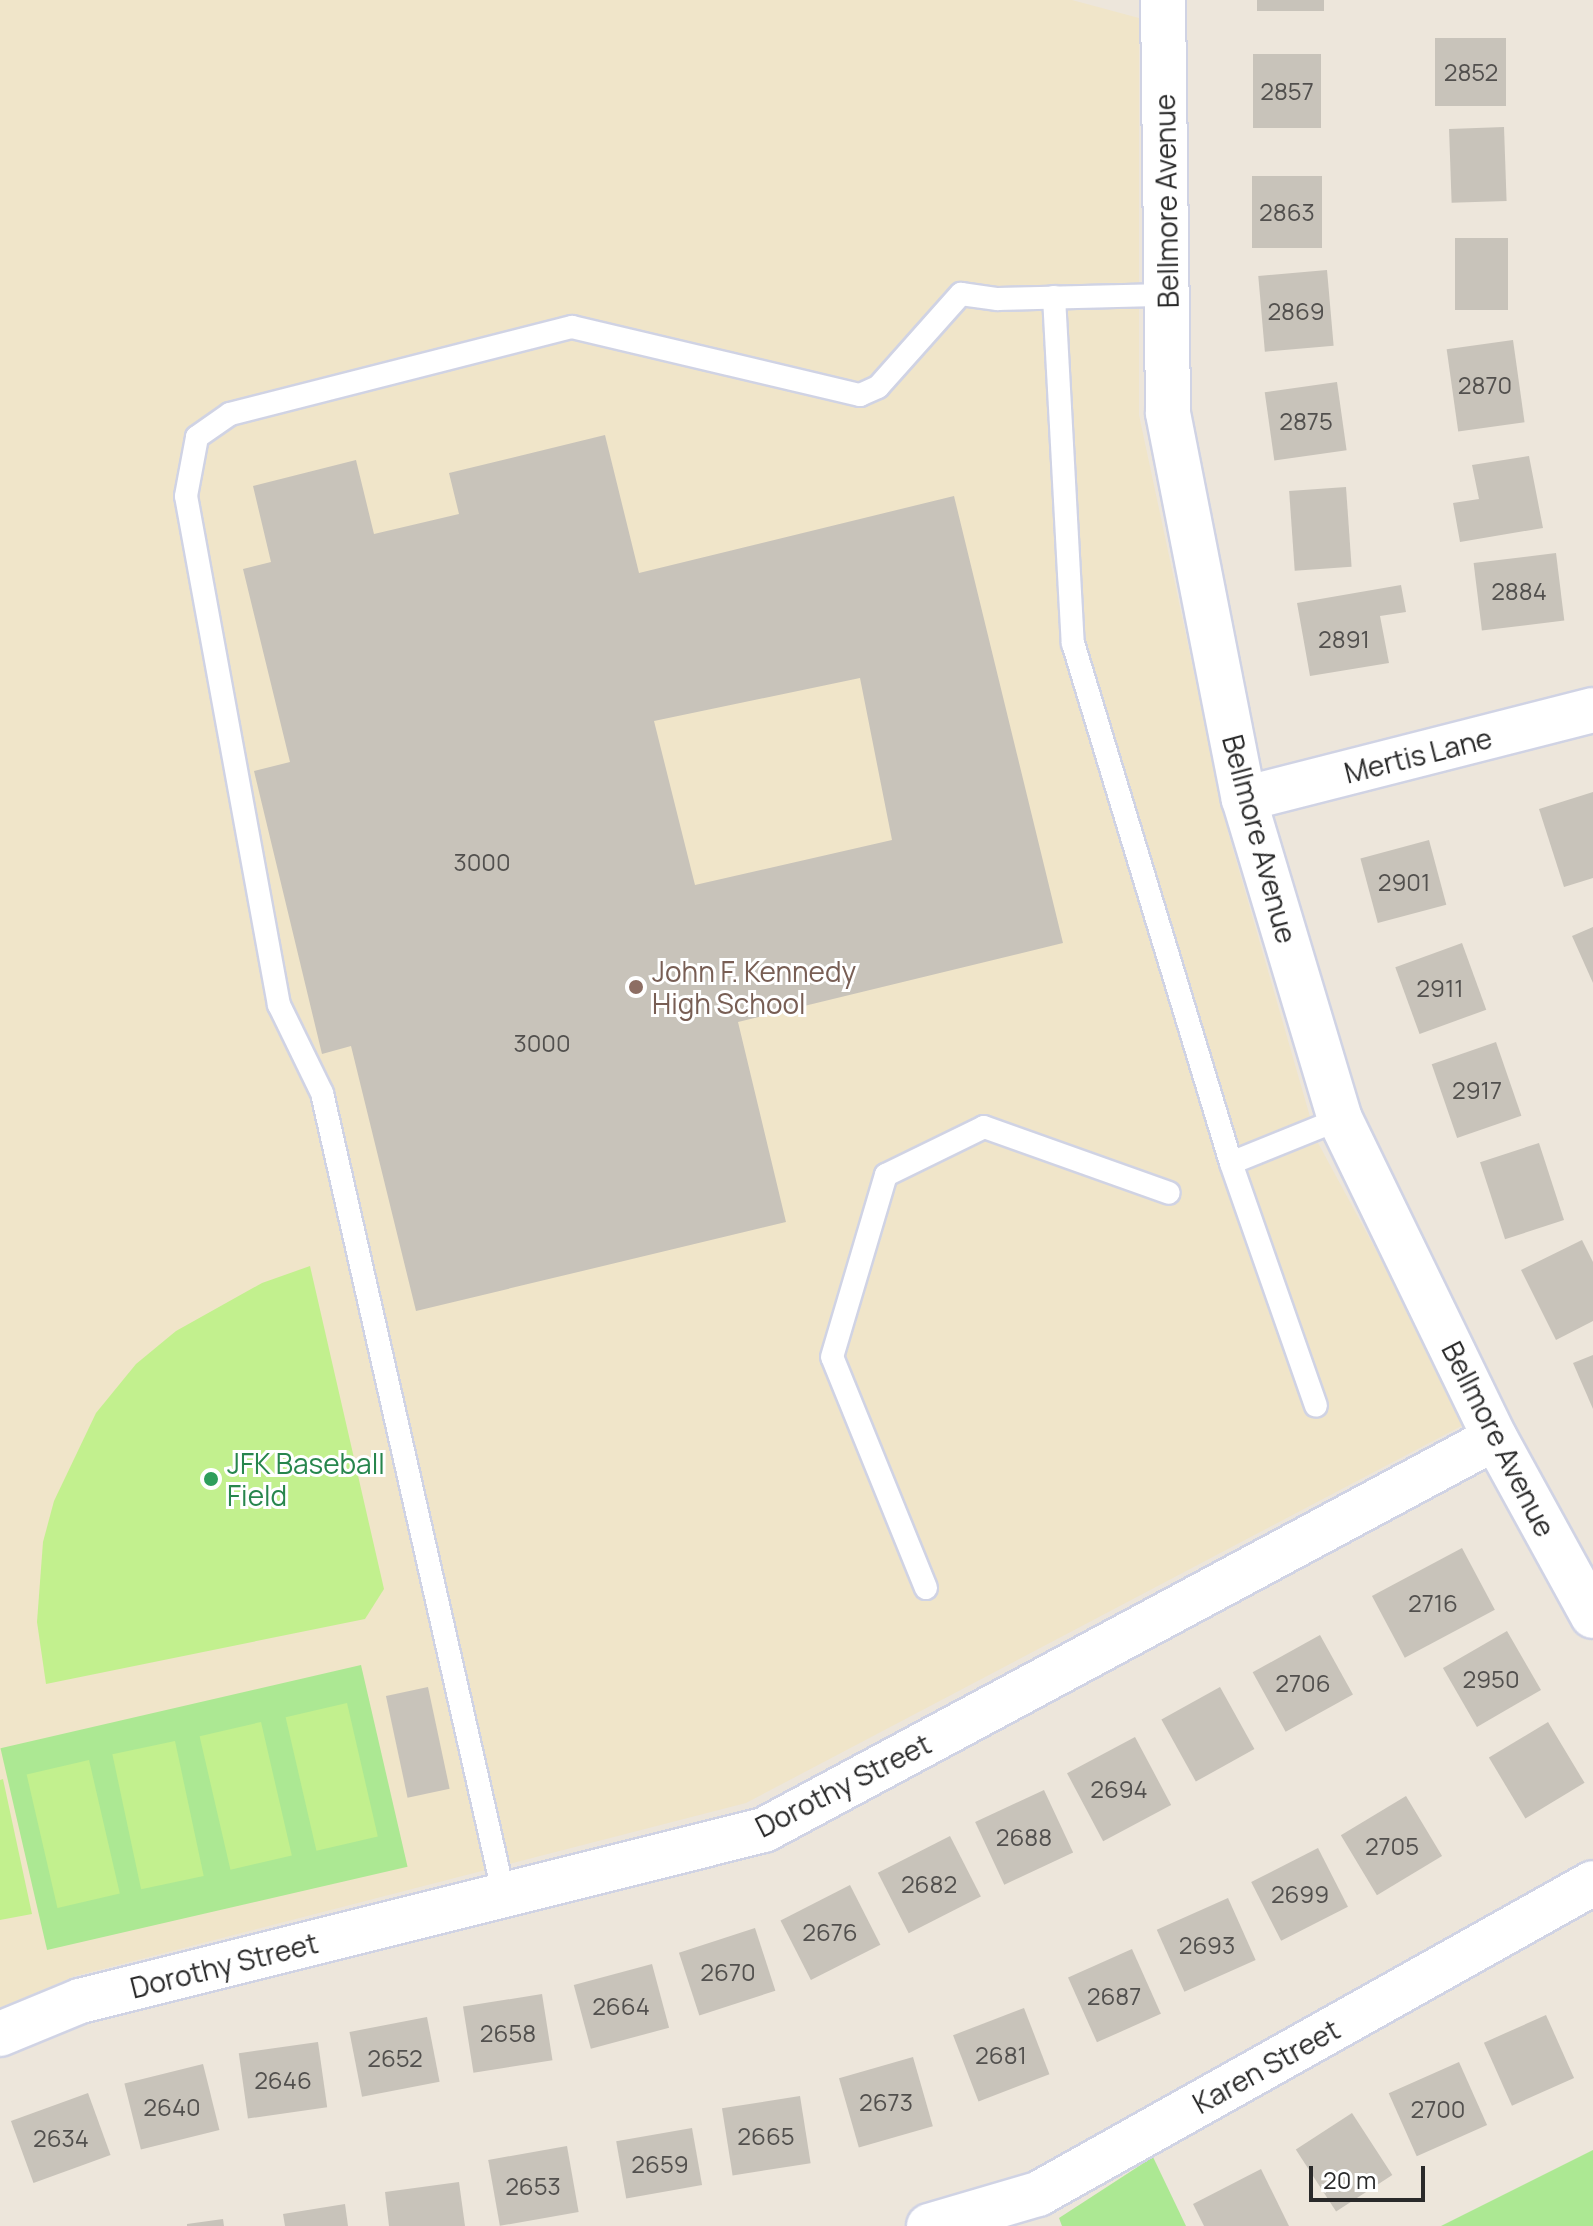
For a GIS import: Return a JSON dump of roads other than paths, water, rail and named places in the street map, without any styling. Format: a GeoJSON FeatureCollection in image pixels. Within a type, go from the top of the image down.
{"type":"FeatureCollection","features":[{"type":"Feature","properties":{"kind":"street","name":"Bellmore Avenue"},"geometry":{"type":"LineString","coordinates":[[1163,0],[1168,413],[1244,799],[1340,1119],[1495,1438],[1593,1616]]}},
{"type":"Feature","properties":{"kind":"street","name":"Mertis Lane"},"geometry":{"type":"LineString","coordinates":[[1244,799],[1593,710]]}},
{"type":"Feature","properties":{"kind":"street","name":"Dorothy Street"},"geometry":{"type":"LineString","coordinates":[[0,2034],[80,2001],[764,1830],[1495,1438]]}},
{"type":"Feature","properties":{"kind":"street","name":"Karen Street"},"geometry":{"type":"LineString","coordinates":[[929,2226],[1038,2194],[1593,1883]]}},
{"type":"Feature","properties":{"kind":"lane"},"geometry":{"type":"LineString","coordinates":[[504,1896],[322,1093],[279,1005],[186,496],[197,437],[230,414],[572,327],[860,395],[878,387],[961,294],[1054,297],[1166,295]]}},
{"type":"Feature","properties":{"kind":"lane"},"geometry":{"type":"LineString","coordinates":[[1054,297],[1073,643],[1231,1163],[1316,1406]]}},
{"type":"Feature","properties":{"kind":"lane"},"geometry":{"type":"LineString","coordinates":[[1231,1163],[1340,1119]]}},
{"type":"Feature","properties":{"kind":"lane"},"geometry":{"type":"LineString","coordinates":[[926,1588],[832,1357],[886,1175],[984,1127],[1169,1193]]}},
{"type":"Feature","properties":{"kind":"place","name":"John F. Kennedy High School"},"geometry":{"type":"Point","coordinates":[636,987]}},
{"type":"Feature","properties":{"kind":"place","name":"JFK Baseball Field"},"geometry":{"type":"Point","coordinates":[211,1479]}}]}
